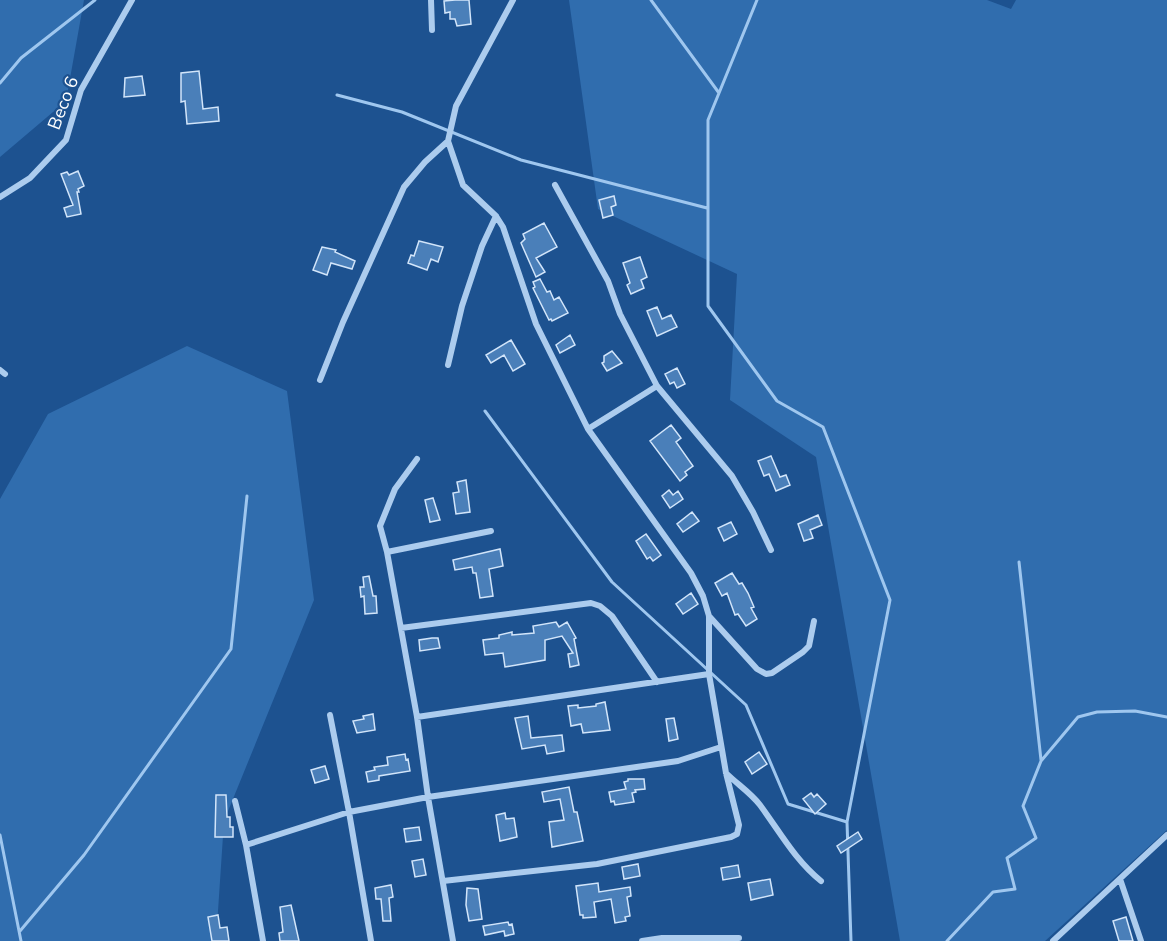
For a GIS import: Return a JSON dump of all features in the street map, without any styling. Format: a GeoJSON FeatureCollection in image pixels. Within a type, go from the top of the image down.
{"type":"FeatureCollection","features":[{"type":"Feature","properties":{"kind":"street","name":"Beco 6"},"geometry":{"type":"LineString","coordinates":[[0,197],[30,178],[66,140],[81,90],[132,0]]}},
{"type":"Feature","properties":{"kind":"street"},"geometry":{"type":"LineString","coordinates":[[431,0],[432,30]]}},
{"type":"Feature","properties":{"kind":"street"},"geometry":{"type":"LineString","coordinates":[[443,881],[597,864],[731,837],[737,834],[740,825],[726,773],[709,674],[709,616],[703,596],[691,573],[588,429],[536,324],[502,227],[496,216],[463,185],[448,141],[456,106],[513,0]]}},
{"type":"Feature","properties":{"kind":"street"},"geometry":{"type":"LineString","coordinates":[[320,380],[343,322],[404,187],[424,162],[448,141]]}},
{"type":"Feature","properties":{"kind":"street"},"geometry":{"type":"LineString","coordinates":[[555,185],[608,281],[620,314],[657,386],[732,476],[771,550]]}},
{"type":"Feature","properties":{"kind":"street"},"geometry":{"type":"LineString","coordinates":[[448,365],[462,306],[482,246],[496,216]]}},
{"type":"Feature","properties":{"kind":"street"},"geometry":{"type":"LineString","coordinates":[[588,429],[657,386]]}},
{"type":"Feature","properties":{"kind":"street"},"geometry":{"type":"LineString","coordinates":[[417,459],[395,489],[380,526],[387,552],[417,717],[453,941]]}},
{"type":"Feature","properties":{"kind":"street"},"geometry":{"type":"LineString","coordinates":[[387,552],[491,531]]}},
{"type":"Feature","properties":{"kind":"street"},"geometry":{"type":"LineString","coordinates":[[401,628],[591,603],[600,606],[612,616],[657,682]]}},
{"type":"Feature","properties":{"kind":"street"},"geometry":{"type":"LineString","coordinates":[[709,616],[757,669],[766,674],[772,673],[809,646],[814,621]]}},
{"type":"Feature","properties":{"kind":"street"},"geometry":{"type":"LineString","coordinates":[[417,717],[709,674]]}},
{"type":"Feature","properties":{"kind":"street"},"geometry":{"type":"LineString","coordinates":[[330,715],[349,812],[370,941]]}},
{"type":"Feature","properties":{"kind":"street"},"geometry":{"type":"LineString","coordinates":[[246,845],[349,812],[428,796],[678,761],[721,747]]}},
{"type":"Feature","properties":{"kind":"street"},"geometry":{"type":"LineString","coordinates":[[726,773],[758,803],[806,870],[821,881]]}},
{"type":"Feature","properties":{"kind":"street"},"geometry":{"type":"LineString","coordinates":[[235,801],[246,845],[263,941]]}},
{"type":"Feature","properties":{"kind":"street"},"geometry":{"type":"LineString","coordinates":[[1053,941],[1167,835]]}},
{"type":"Feature","properties":{"kind":"street"},"geometry":{"type":"LineString","coordinates":[[1120,879],[1141,941]]}},
{"type":"Feature","properties":{"kind":"street"},"geometry":{"type":"LineString","coordinates":[[642,941],[662,938],[739,938]]}},
{"type":"Feature","properties":{"kind":"shaded area"},"geometry":{"type":"Polygon","coordinates":[[[0,0],[84,0],[66,101],[0,157],[0,0]]]}},
{"type":"Feature","properties":{"kind":"shaded area"},"geometry":{"type":"Polygon","coordinates":[[[569,0],[987,0],[1011,9],[1016,0],[1167,0],[1167,830],[1045,941],[900,941],[816,457],[730,400],[737,274],[598,209],[569,0]]]}},
{"type":"Feature","properties":{"kind":"shaded area"},"geometry":{"type":"Polygon","coordinates":[[[187,346],[287,391],[314,600],[224,821],[216,941],[0,941],[0,499],[48,414],[187,346]]]}},
{"type":"Feature","properties":{"kind":"building"},"geometry":{"type":"Polygon","coordinates":[[[469,0],[471,24],[457,26],[455,19],[450,19],[450,12],[445,13],[444,1],[469,0]]]}},
{"type":"Feature","properties":{"kind":"building"},"geometry":{"type":"Polygon","coordinates":[[[199,71],[203,109],[218,107],[219,121],[187,124],[185,101],[181,102],[181,73],[199,71]]]}},
{"type":"Feature","properties":{"kind":"building"},"geometry":{"type":"Polygon","coordinates":[[[142,76],[145,95],[124,97],[125,78],[142,76]]]}},
{"type":"Feature","properties":{"kind":"building"},"geometry":{"type":"Polygon","coordinates":[[[78,171],[84,186],[77,192],[81,214],[67,217],[64,208],[73,205],[61,174],[67,172],[69,175],[78,171]]]}},
{"type":"Feature","properties":{"kind":"building"},"geometry":{"type":"Polygon","coordinates":[[[614,196],[616,205],[611,207],[613,215],[603,218],[599,200],[614,196]]]}},
{"type":"Feature","properties":{"kind":"building"},"geometry":{"type":"Polygon","coordinates":[[[544,223],[557,247],[536,258],[545,272],[536,277],[521,243],[525,239],[523,234],[544,223]]]}},
{"type":"Feature","properties":{"kind":"building"},"geometry":{"type":"Polygon","coordinates":[[[419,241],[443,247],[438,262],[431,259],[427,270],[408,263],[411,255],[414,256],[419,241]]]}},
{"type":"Feature","properties":{"kind":"building"},"geometry":{"type":"Polygon","coordinates":[[[322,247],[336,250],[335,252],[355,261],[352,269],[331,263],[327,275],[313,270],[322,247]]]}},
{"type":"Feature","properties":{"kind":"building"},"geometry":{"type":"Polygon","coordinates":[[[640,257],[647,277],[641,280],[644,288],[631,294],[623,263],[640,257]]]}},
{"type":"Feature","properties":{"kind":"building"},"geometry":{"type":"Polygon","coordinates":[[[540,279],[554,300],[559,297],[568,313],[552,321],[549,320],[533,288],[535,287],[533,282],[540,279]]]}},
{"type":"Feature","properties":{"kind":"building"},"geometry":{"type":"Polygon","coordinates":[[[657,307],[662,319],[671,315],[677,327],[657,336],[647,311],[657,307]]]}},
{"type":"Feature","properties":{"kind":"building"},"geometry":{"type":"Polygon","coordinates":[[[570,335],[575,345],[560,353],[556,345],[570,335]]]}},
{"type":"Feature","properties":{"kind":"building"},"geometry":{"type":"Polygon","coordinates":[[[511,340],[525,364],[513,371],[504,355],[491,363],[486,355],[511,340]]]}},
{"type":"Feature","properties":{"kind":"building"},"geometry":{"type":"Polygon","coordinates":[[[612,351],[622,363],[607,371],[602,363],[604,356],[612,351]]]}},
{"type":"Feature","properties":{"kind":"building"},"geometry":{"type":"Polygon","coordinates":[[[677,368],[685,384],[677,388],[674,382],[670,384],[665,374],[677,368]]]}},
{"type":"Feature","properties":{"kind":"building"},"geometry":{"type":"Polygon","coordinates":[[[671,425],[681,438],[676,442],[693,466],[685,472],[687,475],[680,481],[650,441],[671,425]]]}},
{"type":"Feature","properties":{"kind":"building"},"geometry":{"type":"Polygon","coordinates":[[[771,456],[780,477],[786,475],[790,485],[776,491],[769,474],[764,476],[758,461],[771,456]]]}},
{"type":"Feature","properties":{"kind":"building"},"geometry":{"type":"Polygon","coordinates":[[[466,480],[470,512],[456,514],[453,493],[459,492],[457,482],[466,480]]]}},
{"type":"Feature","properties":{"kind":"building"},"geometry":{"type":"Polygon","coordinates":[[[669,490],[673,495],[678,491],[683,499],[670,508],[662,496],[669,490]]]}},
{"type":"Feature","properties":{"kind":"building"},"geometry":{"type":"Polygon","coordinates":[[[433,498],[440,520],[430,522],[425,500],[433,498]]]}},
{"type":"Feature","properties":{"kind":"building"},"geometry":{"type":"Polygon","coordinates":[[[692,512],[699,521],[683,532],[677,524],[692,512]]]}},
{"type":"Feature","properties":{"kind":"building"},"geometry":{"type":"Polygon","coordinates":[[[818,515],[822,525],[810,530],[813,538],[804,541],[798,524],[818,515]]]}},
{"type":"Feature","properties":{"kind":"building"},"geometry":{"type":"Polygon","coordinates":[[[731,522],[737,534],[724,541],[718,528],[731,522]]]}},
{"type":"Feature","properties":{"kind":"building"},"geometry":{"type":"Polygon","coordinates":[[[646,534],[661,555],[653,561],[650,557],[647,559],[636,541],[646,534]]]}},
{"type":"Feature","properties":{"kind":"building"},"geometry":{"type":"Polygon","coordinates":[[[500,549],[503,566],[489,569],[493,596],[480,598],[476,573],[473,573],[472,567],[455,570],[453,560],[500,549]]]}},
{"type":"Feature","properties":{"kind":"building"},"geometry":{"type":"Polygon","coordinates":[[[732,573],[739,584],[742,583],[754,607],[751,608],[757,619],[746,626],[738,614],[735,615],[727,593],[722,596],[715,583],[732,573]]]}},
{"type":"Feature","properties":{"kind":"building"},"geometry":{"type":"Polygon","coordinates":[[[369,576],[373,596],[376,596],[377,613],[365,614],[364,596],[361,597],[360,587],[364,587],[363,577],[369,576]]]}},
{"type":"Feature","properties":{"kind":"building"},"geometry":{"type":"Polygon","coordinates":[[[691,593],[698,604],[683,614],[676,604],[691,593]]]}},
{"type":"Feature","properties":{"kind":"building"},"geometry":{"type":"Polygon","coordinates":[[[556,622],[559,627],[567,622],[576,638],[574,639],[579,665],[570,667],[568,654],[573,653],[562,636],[545,640],[545,660],[505,667],[503,653],[485,655],[483,640],[499,638],[499,635],[512,632],[512,635],[534,633],[533,626],[556,622]]]}},
{"type":"Feature","properties":{"kind":"building"},"geometry":{"type":"Polygon","coordinates":[[[438,638],[440,648],[420,651],[419,640],[438,638]]]}},
{"type":"Feature","properties":{"kind":"building"},"geometry":{"type":"Polygon","coordinates":[[[605,702],[610,730],[583,733],[581,724],[571,726],[568,706],[578,705],[578,708],[596,706],[596,704],[605,702]]]}},
{"type":"Feature","properties":{"kind":"building"},"geometry":{"type":"Polygon","coordinates":[[[373,714],[375,730],[357,733],[353,721],[373,714]]]}},
{"type":"Feature","properties":{"kind":"building"},"geometry":{"type":"Polygon","coordinates":[[[528,716],[531,738],[562,735],[564,751],[547,754],[545,745],[522,749],[515,718],[528,716]]]}},
{"type":"Feature","properties":{"kind":"building"},"geometry":{"type":"Polygon","coordinates":[[[674,718],[678,739],[669,741],[666,719],[674,718]]]}},
{"type":"Feature","properties":{"kind":"building"},"geometry":{"type":"Polygon","coordinates":[[[759,752],[767,764],[752,774],[745,762],[759,752]]]}},
{"type":"Feature","properties":{"kind":"building"},"geometry":{"type":"Polygon","coordinates":[[[405,754],[410,771],[379,776],[379,780],[368,782],[366,772],[375,770],[374,767],[388,765],[387,757],[405,754]]]}},
{"type":"Feature","properties":{"kind":"building"},"geometry":{"type":"Polygon","coordinates":[[[325,766],[329,779],[315,783],[311,770],[325,766]]]}},
{"type":"Feature","properties":{"kind":"building"},"geometry":{"type":"Polygon","coordinates":[[[628,779],[644,779],[645,789],[635,790],[636,792],[632,793],[634,802],[615,805],[614,801],[611,802],[609,792],[626,789],[624,782],[628,779]]]}},
{"type":"Feature","properties":{"kind":"building"},"geometry":{"type":"Polygon","coordinates":[[[569,787],[583,841],[552,847],[549,822],[564,820],[560,799],[544,802],[542,792],[569,787]]]}},
{"type":"Feature","properties":{"kind":"building"},"geometry":{"type":"Polygon","coordinates":[[[811,793],[814,797],[817,794],[826,804],[815,814],[803,799],[811,793]]]}},
{"type":"Feature","properties":{"kind":"building"},"geometry":{"type":"Polygon","coordinates":[[[216,795],[226,795],[227,817],[230,817],[230,827],[233,827],[233,837],[215,837],[216,795]]]}},
{"type":"Feature","properties":{"kind":"building"},"geometry":{"type":"Polygon","coordinates":[[[505,813],[506,819],[514,818],[517,837],[500,841],[496,815],[505,813]]]}},
{"type":"Feature","properties":{"kind":"building"},"geometry":{"type":"Polygon","coordinates":[[[419,827],[421,840],[406,842],[404,829],[419,827]]]}},
{"type":"Feature","properties":{"kind":"building"},"geometry":{"type":"Polygon","coordinates":[[[858,832],[862,839],[841,853],[837,846],[858,832]]]}},
{"type":"Feature","properties":{"kind":"building"},"geometry":{"type":"Polygon","coordinates":[[[423,859],[426,875],[415,877],[412,861],[423,859]]]}},
{"type":"Feature","properties":{"kind":"building"},"geometry":{"type":"Polygon","coordinates":[[[638,864],[640,876],[624,879],[622,867],[638,864]]]}},
{"type":"Feature","properties":{"kind":"building"},"geometry":{"type":"Polygon","coordinates":[[[738,865],[740,877],[723,880],[721,868],[738,865]]]}},
{"type":"Feature","properties":{"kind":"building"},"geometry":{"type":"Polygon","coordinates":[[[770,879],[773,895],[751,900],[748,883],[770,879]]]}},
{"type":"Feature","properties":{"kind":"building"},"geometry":{"type":"Polygon","coordinates":[[[598,883],[599,892],[630,887],[631,896],[627,897],[630,916],[625,917],[626,921],[615,923],[611,899],[594,902],[596,917],[583,918],[583,915],[580,915],[576,886],[598,883]]]}},
{"type":"Feature","properties":{"kind":"building"},"geometry":{"type":"Polygon","coordinates":[[[391,885],[393,897],[389,898],[391,921],[383,921],[381,899],[376,899],[375,888],[391,885]]]}},
{"type":"Feature","properties":{"kind":"building"},"geometry":{"type":"Polygon","coordinates":[[[467,888],[478,889],[482,919],[469,921],[466,905],[467,888]]]}},
{"type":"Feature","properties":{"kind":"building"},"geometry":{"type":"Polygon","coordinates":[[[291,905],[299,941],[280,941],[279,933],[283,932],[280,907],[291,905]]]}},
{"type":"Feature","properties":{"kind":"building"},"geometry":{"type":"Polygon","coordinates":[[[218,915],[220,928],[227,927],[229,941],[212,941],[208,917],[218,915]]]}},
{"type":"Feature","properties":{"kind":"building"},"geometry":{"type":"Polygon","coordinates":[[[1126,917],[1133,941],[1119,941],[1113,921],[1126,917]]]}},
{"type":"Feature","properties":{"kind":"building"},"geometry":{"type":"Polygon","coordinates":[[[508,922],[509,925],[512,924],[514,934],[505,936],[504,931],[485,935],[483,926],[508,922]]]}},
{"type":"Feature","properties":{"kind":"waterway"},"geometry":{"type":"LineString","coordinates":[[0,83],[21,58],[95,0]]}},
{"type":"Feature","properties":{"kind":"waterway"},"geometry":{"type":"LineString","coordinates":[[651,0],[719,93]]}},
{"type":"Feature","properties":{"kind":"waterway"},"geometry":{"type":"LineString","coordinates":[[757,0],[708,120],[708,306],[777,401],[823,427],[890,600],[847,822],[851,941]]}},
{"type":"Feature","properties":{"kind":"waterway"},"geometry":{"type":"LineString","coordinates":[[337,95],[402,112],[521,160],[707,208]]}},
{"type":"Feature","properties":{"kind":"waterway"},"geometry":{"type":"LineString","coordinates":[[485,411],[612,582],[746,705],[788,804],[847,822]]}},
{"type":"Feature","properties":{"kind":"waterway"},"geometry":{"type":"LineString","coordinates":[[20,931],[84,855],[231,649],[247,496]]}},
{"type":"Feature","properties":{"kind":"waterway"},"geometry":{"type":"LineString","coordinates":[[1019,562],[1041,760]]}},
{"type":"Feature","properties":{"kind":"waterway"},"geometry":{"type":"LineString","coordinates":[[947,941],[993,892],[1015,889],[1007,858],[1036,838],[1023,806],[1041,761],[1078,717],[1097,712],[1135,711],[1167,717]]}},
{"type":"Feature","properties":{"kind":"waterway"},"geometry":{"type":"LineString","coordinates":[[0,835],[21,941]]}}]}
